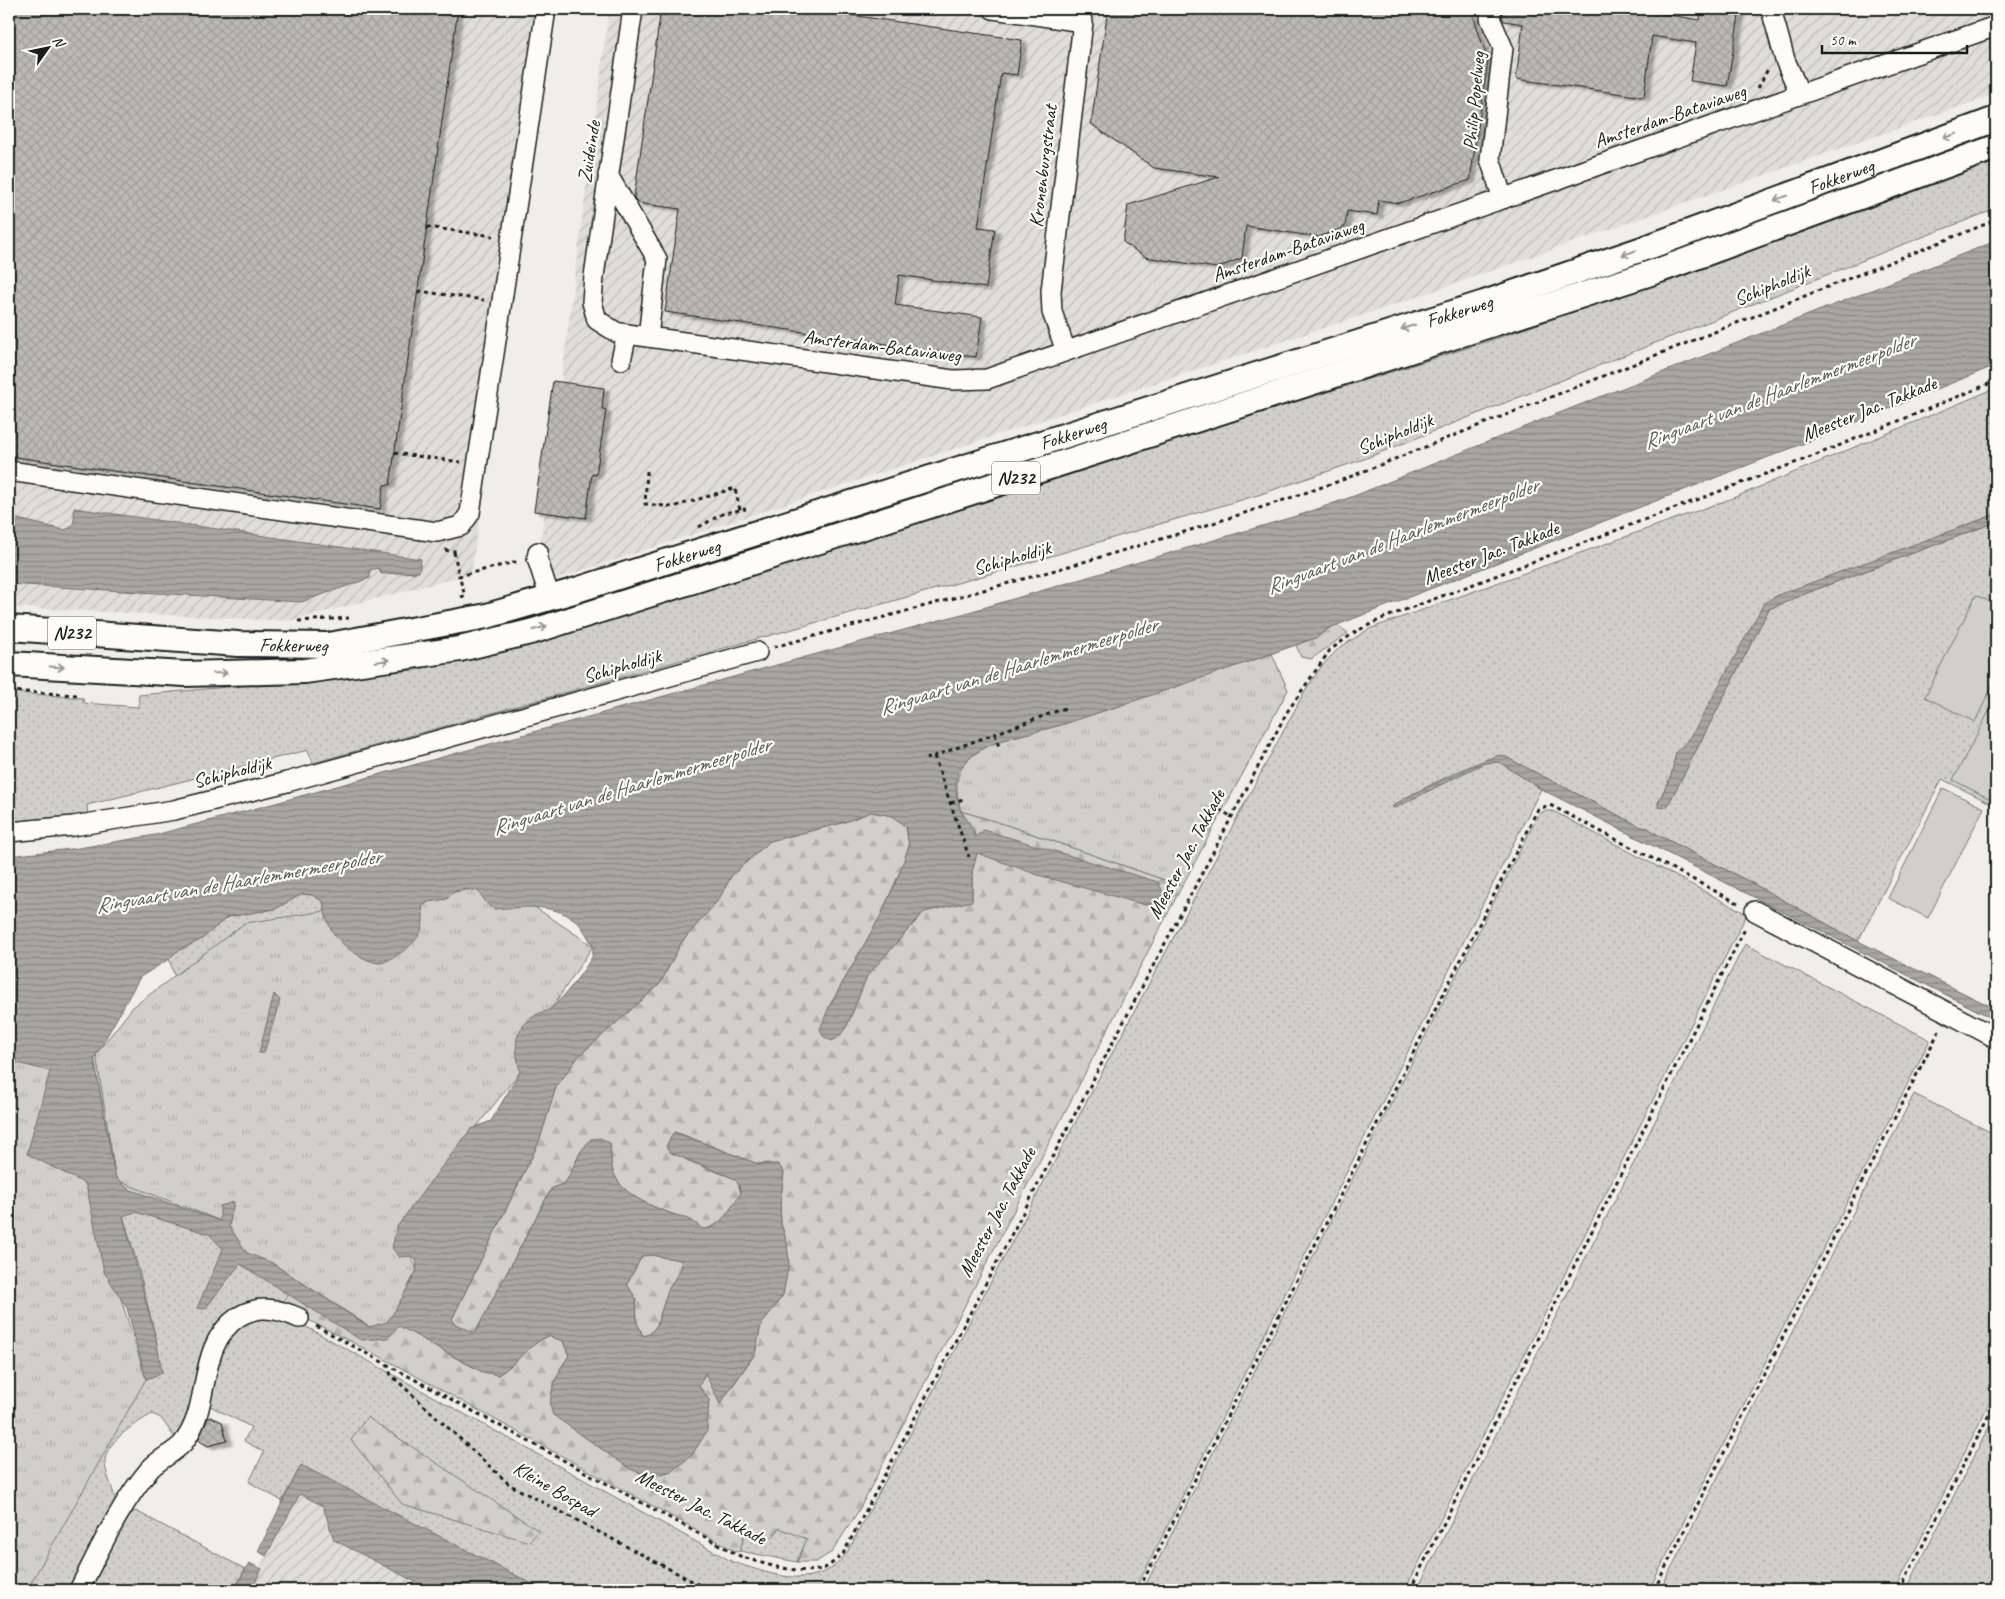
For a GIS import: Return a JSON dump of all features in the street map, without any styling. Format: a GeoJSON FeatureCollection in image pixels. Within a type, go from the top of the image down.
{"type":"FeatureCollection","features":[{"type":"Feature","properties":{"kind":"main road","name":"Fokkerweg"},"geometry":{"type":"LineString","coordinates":[[9,628],[238,644],[329,645],[486,616],[550,598],[1484,302],[1660,242],[1996,119]]}},
{"type":"Feature","properties":{"kind":"main road","name":"Fokkerweg"},"geometry":{"type":"LineString","coordinates":[[9,664],[185,674],[305,671],[460,649],[534,630],[836,536],[1660,270],[1996,147]]}},
{"type":"Feature","properties":{"kind":"street"},"geometry":{"type":"LineString","coordinates":[[9,471],[437,532],[461,526],[470,513],[546,9]]}},
{"type":"Feature","properties":{"kind":"street","name":"Zuideinde"},"geometry":{"type":"LineString","coordinates":[[592,302],[608,175],[633,9]]}},
{"type":"Feature","properties":{"kind":"street"},"geometry":{"type":"LineString","coordinates":[[993,9],[1047,12]]}},
{"type":"Feature","properties":{"kind":"street","name":"Philip Popelweg"},"geometry":{"type":"LineString","coordinates":[[1492,9],[1490,18],[1503,48],[1490,159],[1503,199]]}},
{"type":"Feature","properties":{"kind":"street"},"geometry":{"type":"LineString","coordinates":[[1771,9],[1785,60],[1800,94]]}},
{"type":"Feature","properties":{"kind":"street","name":"Kronenburgstraat"},"geometry":{"type":"LineString","coordinates":[[1047,12],[1084,22],[1051,291],[1052,312],[1066,352]]}},
{"type":"Feature","properties":{"kind":"street","name":"Amsterdam-Bataviaweg"},"geometry":{"type":"LineString","coordinates":[[592,302],[597,320],[616,332],[953,380],[987,379],[1996,26]]}},
{"type":"Feature","properties":{"kind":"street"},"geometry":{"type":"LineString","coordinates":[[608,175],[657,258],[648,338]]}},
{"type":"Feature","properties":{"kind":"street"},"geometry":{"type":"LineString","coordinates":[[621,360],[627,334]]}},
{"type":"Feature","properties":{"kind":"street"},"geometry":{"type":"LineString","coordinates":[[537,555],[550,598]]}},
{"type":"Feature","properties":{"kind":"street","name":"Schipholdijk"},"geometry":{"type":"LineString","coordinates":[[9,832],[73,826],[174,810],[287,782],[757,652]]}},
{"type":"Feature","properties":{"kind":"street"},"geometry":{"type":"LineString","coordinates":[[1754,911],[1996,1038]]}},
{"type":"Feature","properties":{"kind":"street"},"geometry":{"type":"LineString","coordinates":[[79,1590],[129,1497],[151,1468],[182,1443],[198,1416],[210,1353],[219,1336],[233,1321],[247,1311],[268,1308],[283,1311],[299,1318]]}},
{"type":"Feature","properties":{"kind":"path"},"geometry":{"type":"LineString","coordinates":[[1755,91],[1760,86],[1768,67]]}},
{"type":"Feature","properties":{"kind":"path","name":"Schipholdijk"},"geometry":{"type":"LineString","coordinates":[[757,652],[1272,505],[1342,480],[1996,220]]}},
{"type":"Feature","properties":{"kind":"path"},"geometry":{"type":"LineString","coordinates":[[426,228],[511,238]]}},
{"type":"Feature","properties":{"kind":"path"},"geometry":{"type":"LineString","coordinates":[[418,291],[502,302]]}},
{"type":"Feature","properties":{"kind":"path","name":"Meester Jac. Takkade"},"geometry":{"type":"LineString","coordinates":[[299,1318],[740,1556],[779,1568],[801,1570],[825,1568],[843,1554],[1287,712],[1319,663],[1330,650],[1355,632],[1381,619],[1816,455],[1996,381]]}},
{"type":"Feature","properties":{"kind":"path"},"geometry":{"type":"LineString","coordinates":[[394,453],[477,464]]}},
{"type":"Feature","properties":{"kind":"path"},"geometry":{"type":"LineString","coordinates":[[647,471],[644,504],[673,507],[735,488],[740,510]]}},
{"type":"Feature","properties":{"kind":"path"},"geometry":{"type":"LineString","coordinates":[[454,552],[465,596],[456,598]]}},
{"type":"Feature","properties":{"kind":"path"},"geometry":{"type":"LineString","coordinates":[[460,576],[537,555]]}},
{"type":"Feature","properties":{"kind":"path"},"geometry":{"type":"LineString","coordinates":[[296,622],[352,618]]}},
{"type":"Feature","properties":{"kind":"path"},"geometry":{"type":"LineString","coordinates":[[9,690],[79,695]]}},
{"type":"Feature","properties":{"kind":"path"},"geometry":{"type":"LineString","coordinates":[[926,759],[1068,708]]}},
{"type":"Feature","properties":{"kind":"path"},"geometry":{"type":"LineString","coordinates":[[995,734],[999,747]]}},
{"type":"Feature","properties":{"kind":"path"},"geometry":{"type":"LineString","coordinates":[[934,756],[970,857]]}},
{"type":"Feature","properties":{"kind":"path"},"geometry":{"type":"LineString","coordinates":[[951,803],[963,799]]}},
{"type":"Feature","properties":{"kind":"path"},"geometry":{"type":"LineString","coordinates":[[1212,805],[1232,817]]}},
{"type":"Feature","properties":{"kind":"path"},"geometry":{"type":"LineString","coordinates":[[1143,1581],[1538,809],[1550,805],[1754,911],[1410,1590]]}},
{"type":"Feature","properties":{"kind":"path"},"geometry":{"type":"LineString","coordinates":[[1654,1590],[1948,1013]]}},
{"type":"Feature","properties":{"kind":"path","name":"Kleine Bospad"},"geometry":{"type":"LineString","coordinates":[[387,1364],[391,1375],[510,1485],[709,1590]]}},
{"type":"Feature","properties":{"kind":"path"},"geometry":{"type":"LineString","coordinates":[[1900,1590],[1996,1401]]}},
{"type":"Feature","properties":{"kind":"shaded area"},"geometry":{"type":"Polygon","coordinates":[[[9,9],[556,9],[471,574],[289,621],[9,607],[9,9]]]}},
{"type":"Feature","properties":{"kind":"shaded area"},"geometry":{"type":"Polygon","coordinates":[[[609,9],[1996,9],[1996,94],[1388,307],[535,586],[609,9]]]}},
{"type":"Feature","properties":{"kind":"shaded area"},"geometry":{"type":"Polygon","coordinates":[[[303,1489],[493,1590],[247,1590],[303,1489]]]}},
{"type":"Feature","properties":{"kind":"green space"},"geometry":{"type":"Polygon","coordinates":[[[1996,158],[1996,209],[1364,459],[1258,495],[1004,570],[313,763],[308,750],[87,805],[88,816],[9,822],[9,692],[83,698],[84,703],[138,707],[139,695],[415,670],[525,645],[1486,342],[1764,246],[1996,158]]]}},
{"type":"Feature","properties":{"kind":"green space"},"geometry":{"type":"Polygon","coordinates":[[[1996,388],[1996,514],[1769,600],[1691,737],[1678,750],[1671,776],[1658,803],[1668,805],[1769,609],[1996,522],[1996,806],[1942,779],[1858,941],[1648,828],[1641,827],[1503,756],[1482,761],[1466,768],[1430,785],[1393,806],[1484,763],[1499,762],[1541,789],[1138,1584],[1144,1588],[1538,815],[1544,811],[1553,811],[1747,914],[1405,1590],[1033,1590],[1021,1584],[1017,1590],[544,1590],[301,1466],[282,1501],[249,1482],[264,1452],[244,1441],[251,1427],[212,1407],[205,1400],[223,1338],[253,1315],[294,1320],[733,1562],[782,1576],[795,1577],[820,1574],[832,1568],[848,1551],[1306,689],[1321,667],[1339,648],[1369,629],[1733,498],[1996,388]]]}},
{"type":"Feature","properties":{"kind":"green space"},"geometry":{"type":"Polygon","coordinates":[[[1976,595],[1996,605],[1996,678],[1975,722],[1925,697],[1976,595]]]}},
{"type":"Feature","properties":{"kind":"green space"},"geometry":{"type":"Polygon","coordinates":[[[1337,625],[1348,633],[1311,659],[1301,657],[1296,645],[1318,637],[1327,629],[1337,625]]]}},
{"type":"Feature","properties":{"kind":"green space"},"geometry":{"type":"Polygon","coordinates":[[[1272,654],[1288,690],[1182,886],[1004,824],[961,811],[957,790],[960,771],[969,759],[990,745],[1016,736],[1055,727],[1272,654]]]}},
{"type":"Feature","properties":{"kind":"green space"},"geometry":{"type":"Polygon","coordinates":[[[1996,698],[1996,802],[1953,780],[1996,698]]]}},
{"type":"Feature","properties":{"kind":"green space"},"geometry":{"type":"Polygon","coordinates":[[[1943,788],[1984,808],[1928,918],[1888,898],[1943,788]]]}},
{"type":"Feature","properties":{"kind":"green space"},"geometry":{"type":"Polygon","coordinates":[[[961,811],[1004,824],[1182,886],[859,1510],[832,1552],[816,1562],[797,1562],[807,1539],[779,1528],[773,1537],[744,1535],[740,1551],[737,1552],[381,1357],[281,1306],[298,1273],[387,1322],[403,1327],[456,1359],[487,1372],[498,1375],[534,1344],[548,1336],[563,1341],[569,1356],[559,1370],[707,1413],[709,1400],[699,1386],[706,1372],[720,1404],[755,1354],[761,1325],[783,1295],[787,1243],[781,1224],[780,1205],[784,1172],[769,1163],[758,1164],[681,1134],[674,1132],[666,1146],[688,1161],[733,1178],[738,1183],[741,1193],[720,1221],[709,1228],[702,1229],[690,1220],[649,1205],[632,1195],[614,1174],[611,1163],[610,1143],[581,1151],[566,1182],[551,1189],[475,1333],[453,1323],[452,1319],[539,1142],[556,1087],[579,1056],[660,984],[681,943],[719,899],[732,875],[770,841],[842,823],[871,812],[893,816],[906,827],[909,846],[899,874],[881,915],[829,1007],[847,1026],[867,976],[924,912],[972,900],[972,872],[977,853],[974,829],[961,811]]]}},
{"type":"Feature","properties":{"kind":"green space"},"geometry":{"type":"Polygon","coordinates":[[[474,889],[533,906],[593,946],[551,1009],[520,1072],[397,1227],[417,1270],[386,1329],[370,1327],[272,1263],[246,1253],[221,1221],[116,1180],[96,1054],[133,1007],[245,923],[474,889]]]}},
{"type":"Feature","properties":{"kind":"green space"},"geometry":{"type":"Polygon","coordinates":[[[302,894],[312,895],[324,902],[313,1259],[281,1306],[238,1309],[186,1424],[175,1438],[161,1418],[152,1414],[137,1423],[114,1442],[109,1449],[105,1465],[116,1503],[70,1590],[23,1590],[119,1408],[146,1379],[162,1373],[156,1339],[139,1270],[120,1205],[94,1059],[96,1054],[111,1061],[179,990],[169,959],[176,952],[202,939],[227,917],[275,909],[302,894]]]}},
{"type":"Feature","properties":{"kind":"green space"},"geometry":{"type":"Polygon","coordinates":[[[1745,944],[1930,1040],[1649,1590],[1417,1590],[1745,944]]]}},
{"type":"Feature","properties":{"kind":"green space"},"geometry":{"type":"Polygon","coordinates":[[[9,1056],[50,1071],[146,1379],[27,1590],[9,1590],[9,1056]]]}},
{"type":"Feature","properties":{"kind":"green space"},"geometry":{"type":"Polygon","coordinates":[[[1914,1094],[1996,1135],[1996,1390],[1895,1590],[1660,1590],[1914,1094]]]}},
{"type":"Feature","properties":{"kind":"green space"},"geometry":{"type":"Polygon","coordinates":[[[651,1255],[681,1260],[682,1267],[668,1290],[657,1325],[650,1334],[643,1336],[637,1323],[636,1299],[627,1284],[642,1256],[651,1255]]]}},
{"type":"Feature","properties":{"kind":"green space"},"geometry":{"type":"Polygon","coordinates":[[[1996,1413],[1996,1590],[1906,1590],[1996,1413]]]}},
{"type":"Feature","properties":{"kind":"green space"},"geometry":{"type":"Polygon","coordinates":[[[367,1417],[539,1531],[529,1542],[402,1504],[351,1440],[367,1417]]]}},
{"type":"Feature","properties":{"kind":"green space"},"geometry":{"type":"Polygon","coordinates":[[[136,1511],[245,1569],[234,1590],[86,1590],[126,1514],[136,1511]]]}},
{"type":"Feature","properties":{"kind":"green space"},"geometry":{"type":"Polygon","coordinates":[[[779,1527],[807,1539],[797,1562],[740,1551],[744,1535],[773,1537],[779,1527]]]}},
{"type":"Feature","properties":{"kind":"water","name":"Ringvaart van de Haarlemmermeerpolder"},"geometry":{"type":"Polygon","coordinates":[[[1996,241],[1996,365],[1820,437],[1327,629],[1318,637],[1098,713],[994,744],[973,755],[959,770],[956,785],[958,802],[975,837],[984,830],[1158,882],[1164,894],[1158,904],[1145,905],[1038,875],[977,853],[972,872],[972,901],[924,912],[867,976],[847,1026],[839,1037],[832,1041],[823,1036],[820,1029],[829,1007],[881,915],[899,874],[909,846],[906,827],[893,816],[871,812],[842,823],[770,841],[732,875],[719,899],[681,943],[660,984],[579,1056],[556,1087],[539,1142],[452,1319],[453,1323],[475,1333],[551,1189],[566,1182],[581,1151],[591,1139],[600,1138],[610,1143],[611,1163],[614,1174],[632,1195],[649,1205],[690,1220],[702,1229],[709,1228],[720,1221],[741,1193],[738,1183],[733,1178],[671,1153],[666,1147],[674,1132],[758,1164],[778,1164],[784,1172],[780,1205],[781,1224],[787,1243],[789,1263],[783,1295],[761,1325],[755,1353],[720,1404],[705,1373],[699,1386],[709,1400],[707,1431],[692,1455],[672,1471],[651,1477],[630,1469],[553,1415],[551,1400],[554,1385],[569,1356],[563,1341],[548,1336],[535,1344],[498,1375],[482,1372],[399,1326],[388,1338],[361,1340],[240,1264],[205,1309],[197,1308],[223,1249],[209,1234],[135,1212],[123,1216],[156,1339],[162,1373],[146,1379],[127,1308],[104,1272],[86,1184],[27,1154],[50,1071],[9,1061],[9,856],[79,848],[155,835],[962,614],[1303,514],[1354,496],[1996,241]],[[465,889],[454,892],[447,899],[428,902],[422,907],[423,923],[418,936],[403,951],[387,961],[378,963],[366,959],[345,946],[330,927],[324,902],[312,895],[302,894],[275,909],[227,917],[202,939],[176,952],[169,959],[140,977],[94,1059],[115,1176],[128,1189],[220,1221],[220,1206],[234,1202],[229,1226],[247,1253],[272,1263],[369,1327],[387,1322],[417,1270],[416,1260],[411,1256],[400,1257],[392,1248],[397,1227],[471,1129],[491,1121],[520,1072],[516,1047],[522,1027],[536,1015],[548,1010],[560,1000],[585,969],[593,955],[593,946],[583,929],[575,920],[566,915],[536,907],[494,909],[489,906],[478,891],[465,889]],[[651,1255],[642,1256],[627,1284],[636,1299],[637,1323],[643,1336],[650,1334],[657,1325],[668,1290],[682,1267],[681,1260],[651,1255]]]}},
{"type":"Feature","properties":{"kind":"water"},"geometry":{"type":"Polygon","coordinates":[[[74,508],[421,559],[419,572],[381,574],[379,568],[370,570],[370,578],[301,602],[9,584],[9,517],[64,530],[72,525],[74,508]]]}},
{"type":"Feature","properties":{"kind":"water"},"geometry":{"type":"Polygon","coordinates":[[[1996,514],[1996,522],[1769,609],[1668,805],[1664,808],[1658,807],[1658,803],[1671,776],[1676,752],[1691,737],[1764,603],[1778,595],[1996,514]]]}},
{"type":"Feature","properties":{"kind":"water"},"geometry":{"type":"Polygon","coordinates":[[[1499,755],[1641,827],[1648,828],[1858,941],[1996,1009],[1996,1020],[1541,789],[1499,762],[1484,763],[1395,808],[1392,807],[1405,798],[1499,755]]]}},
{"type":"Feature","properties":{"kind":"water"},"geometry":{"type":"Polygon","coordinates":[[[274,994],[280,1000],[264,1053],[259,1053],[274,994]]]}},
{"type":"Feature","properties":{"kind":"water"},"geometry":{"type":"Polygon","coordinates":[[[301,1465],[544,1590],[431,1590],[334,1540],[323,1506],[300,1494],[266,1556],[258,1551],[301,1465]]]}},
{"type":"Feature","properties":{"kind":"water"},"geometry":{"type":"Polygon","coordinates":[[[249,1563],[262,1569],[251,1590],[234,1590],[249,1563]]]}},
{"type":"Feature","properties":{"kind":"building"},"geometry":{"type":"Polygon","coordinates":[[[9,9],[458,9],[390,485],[384,485],[380,509],[9,456],[9,9]]]}},
{"type":"Feature","properties":{"kind":"building"},"geometry":{"type":"Polygon","coordinates":[[[661,9],[809,9],[1022,40],[1017,75],[1001,73],[978,227],[995,229],[986,288],[899,275],[895,305],[982,317],[976,357],[665,312],[680,209],[637,203],[634,197],[661,9]]]}},
{"type":"Feature","properties":{"kind":"building"},"geometry":{"type":"Polygon","coordinates":[[[1108,9],[1471,9],[1488,61],[1470,180],[1399,203],[1379,200],[1377,215],[1347,211],[1345,227],[1318,237],[1246,226],[1242,258],[1217,268],[1145,257],[1123,242],[1128,205],[1219,177],[1154,168],[1091,124],[1108,9]]]}},
{"type":"Feature","properties":{"kind":"building"},"geometry":{"type":"Polygon","coordinates":[[[1503,9],[1651,9],[1651,12],[1700,20],[1701,9],[1740,10],[1727,86],[1690,81],[1696,43],[1652,36],[1644,97],[1516,79],[1523,24],[1504,21],[1502,17],[1503,9]]]}},
{"type":"Feature","properties":{"kind":"building"},"geometry":{"type":"Polygon","coordinates":[[[553,381],[604,388],[602,409],[606,410],[596,475],[592,474],[586,518],[534,511],[553,381]]]}},
{"type":"Feature","properties":{"kind":"building"},"geometry":{"type":"Polygon","coordinates":[[[211,1417],[222,1422],[227,1441],[208,1446],[198,1440],[208,1418],[211,1417]]]}}]}
